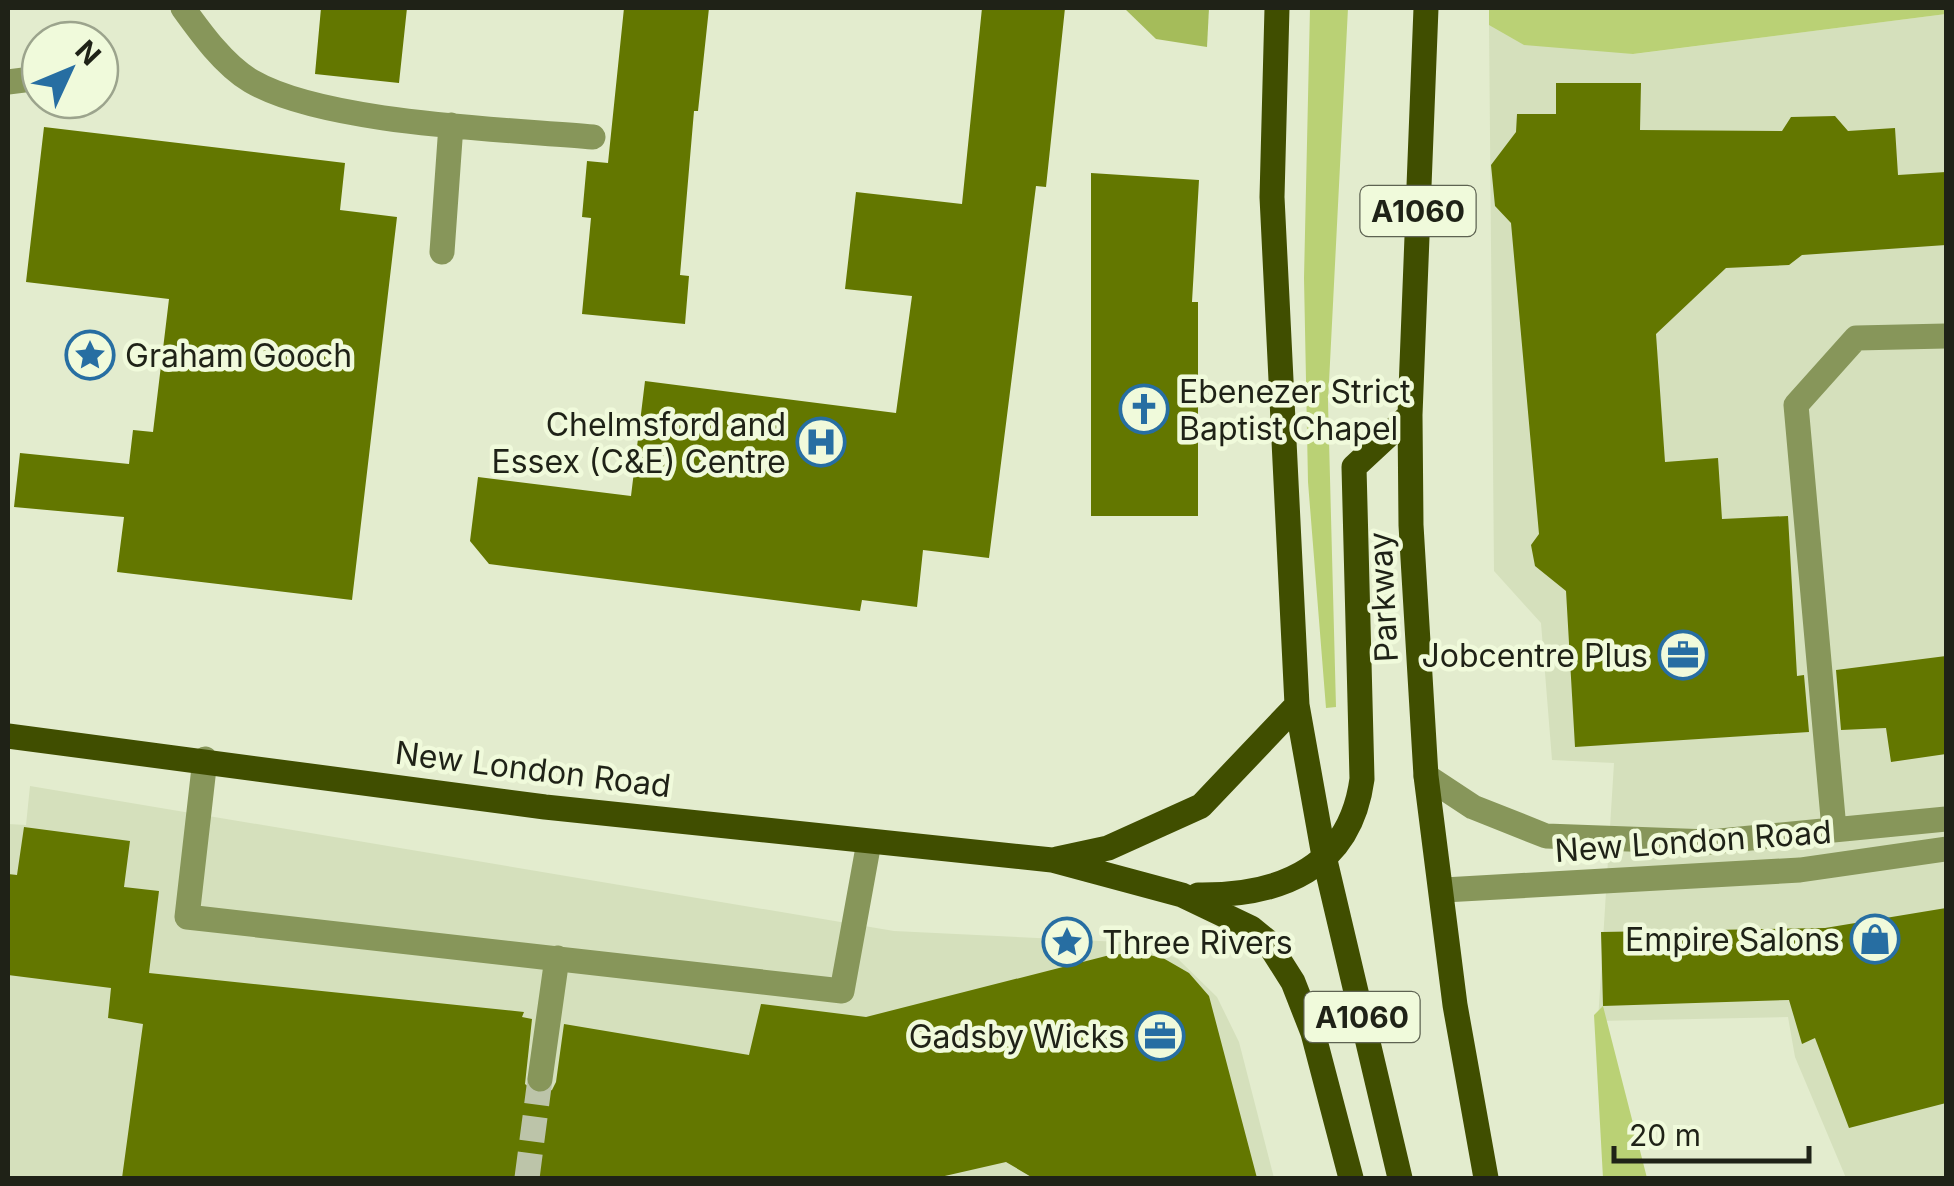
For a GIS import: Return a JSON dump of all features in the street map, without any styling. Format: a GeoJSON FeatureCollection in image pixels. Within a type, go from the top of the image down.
{"type":"FeatureCollection","features":[{"type":"Feature","properties":{"kind":"main road","name":"A1060"},"geometry":{"type":"LineString","coordinates":[[1277,8],[1272,197],[1297,705],[1324,856],[1400,1178]]}},
{"type":"Feature","properties":{"kind":"main road","name":"Parkway"},"geometry":{"type":"LineString","coordinates":[[1426,8],[1410,414],[1412,525],[1426,776],[1444,890],[1455,1005],[1486,1178]]}},
{"type":"Feature","properties":{"kind":"main road"},"geometry":{"type":"LineString","coordinates":[[1182,895],[1235,896],[1269,890],[1324,856],[1352,826],[1362,780],[1354,467],[1410,414]]}},
{"type":"Feature","properties":{"kind":"main road","name":"New London Road"},"geometry":{"type":"LineString","coordinates":[[1052,860],[1108,848],[1202,806],[1297,705]]}},
{"type":"Feature","properties":{"kind":"main road","name":"New London Road"},"geometry":{"type":"LineString","coordinates":[[8,736],[545,806],[1052,860],[1182,895]]}},
{"type":"Feature","properties":{"kind":"main road"},"geometry":{"type":"LineString","coordinates":[[1182,895],[1252,928],[1266,941],[1293,982],[1318,1049],[1351,1178]]}},
{"type":"Feature","properties":{"kind":"street"},"geometry":{"type":"LineString","coordinates":[[183,8],[222,56],[247,78],[278,94],[314,104],[451,124],[593,137]]}},
{"type":"Feature","properties":{"kind":"street"},"geometry":{"type":"LineString","coordinates":[[442,252],[451,124]]}},
{"type":"Feature","properties":{"kind":"street"},"geometry":{"type":"LineString","coordinates":[[1834,828],[1796,405],[1856,338],[1946,336]]}},
{"type":"Feature","properties":{"kind":"street"},"geometry":{"type":"LineString","coordinates":[[204,759],[186,916],[842,991],[868,842]]}},
{"type":"Feature","properties":{"kind":"street","name":"New London Road"},"geometry":{"type":"LineString","coordinates":[[1426,776],[1473,807],[1546,836],[1710,842],[1946,820]]}},
{"type":"Feature","properties":{"kind":"street","name":"New London Road"},"geometry":{"type":"LineString","coordinates":[[1444,890],[1800,870],[1946,849]]}},
{"type":"Feature","properties":{"kind":"street"},"geometry":{"type":"LineString","coordinates":[[540,1079],[556,958]]}},
{"type":"Feature","properties":{"kind":"shaded area"},"geometry":{"type":"Polygon","coordinates":[[[1946,14],[1946,1178],[1846,1178],[1795,1057],[1788,1017],[1598,1021],[1614,763],[1552,760],[1541,623],[1494,571],[1489,25],[1634,54],[1946,14]]]}},
{"type":"Feature","properties":{"kind":"shaded area"},"geometry":{"type":"Polygon","coordinates":[[[30,786],[894,931],[1142,943],[1178,959],[1217,997],[1239,1042],[1274,1178],[8,1178],[8,824],[26,825],[30,786]]]}},
{"type":"Feature","properties":{"kind":"green space"},"geometry":{"type":"Polygon","coordinates":[[[1124,8],[1209,8],[1207,47],[1156,39],[1124,8]]]}},
{"type":"Feature","properties":{"kind":"green space"},"geometry":{"type":"Polygon","coordinates":[[[1310,8],[1348,8],[1328,402],[1336,707],[1326,708],[1308,482],[1304,278],[1310,8]]]}},
{"type":"Feature","properties":{"kind":"green space"},"geometry":{"type":"Polygon","coordinates":[[[1489,8],[1946,8],[1946,14],[1633,54],[1524,45],[1489,25],[1489,8]]]}},
{"type":"Feature","properties":{"kind":"green space"},"geometry":{"type":"Polygon","coordinates":[[[1603,1006],[1647,1178],[1603,1178],[1594,1015],[1603,1006]]]}},
{"type":"Feature","properties":{"kind":"building"},"geometry":{"type":"Polygon","coordinates":[[[321,8],[407,8],[399,83],[315,74],[321,8]]]}},
{"type":"Feature","properties":{"kind":"building"},"geometry":{"type":"Polygon","coordinates":[[[624,8],[709,8],[698,111],[694,111],[680,275],[689,276],[685,324],[582,314],[591,218],[582,217],[587,161],[608,163],[624,8]]]}},
{"type":"Feature","properties":{"kind":"building","name":"Chelmsford and Essex (C&E) Centre"},"geometry":{"type":"Polygon","coordinates":[[[982,8],[1065,8],[1046,187],[1036,186],[989,558],[923,550],[917,607],[862,600],[860,611],[489,564],[470,541],[478,477],[631,496],[645,381],[896,413],[912,296],[845,289],[856,192],[962,204],[982,8]]]}},
{"type":"Feature","properties":{"kind":"building"},"geometry":{"type":"Polygon","coordinates":[[[1556,83],[1641,83],[1640,130],[1782,131],[1791,117],[1835,116],[1848,131],[1895,128],[1898,175],[1946,172],[1946,245],[1802,255],[1789,265],[1726,268],[1656,334],[1665,462],[1718,458],[1722,519],[1788,516],[1797,676],[1804,675],[1809,732],[1575,747],[1566,591],[1535,566],[1531,545],[1539,534],[1511,223],[1495,206],[1491,165],[1516,132],[1517,114],[1556,114],[1556,83]]]}},
{"type":"Feature","properties":{"kind":"building"},"geometry":{"type":"Polygon","coordinates":[[[44,127],[345,163],[340,210],[397,217],[352,600],[117,572],[124,517],[14,507],[20,453],[129,464],[133,430],[153,432],[169,299],[26,282],[44,127]]]}},
{"type":"Feature","properties":{"kind":"building","name":"Ebenezer Strict Baptist Chapel"},"geometry":{"type":"Polygon","coordinates":[[[1091,173],[1199,180],[1192,302],[1198,302],[1198,516],[1091,516],[1091,173]]]}},
{"type":"Feature","properties":{"kind":"building"},"geometry":{"type":"Polygon","coordinates":[[[1946,656],[1946,754],[1891,762],[1886,728],[1841,730],[1836,670],[1946,656]]]}},
{"type":"Feature","properties":{"kind":"building"},"geometry":{"type":"Polygon","coordinates":[[[24,827],[130,841],[124,887],[159,891],[149,973],[524,1012],[522,1017],[532,1019],[525,1084],[539,1095],[552,1090],[556,1082],[564,1024],[749,1055],[761,1004],[866,1017],[1106,956],[1135,952],[1163,958],[1189,973],[1209,996],[1257,1178],[1033,1178],[1006,1162],[936,1178],[122,1178],[143,1024],[108,1018],[111,988],[8,975],[8,874],[17,875],[24,827]]]}},
{"type":"Feature","properties":{"kind":"building"},"geometry":{"type":"Polygon","coordinates":[[[1946,908],[1946,1103],[1849,1128],[1815,1038],[1802,1044],[1789,1000],[1603,1006],[1601,932],[1825,928],[1946,908]]]}},
{"type":"Feature","properties":{"kind":"tunnel"},"geometry":{"type":"LineString","coordinates":[[527,1178],[540,1079]]}},
{"type":"Feature","properties":{"kind":"place","name":"Graham Gooch"},"geometry":{"type":"Point","coordinates":[90,355]}},
{"type":"Feature","properties":{"kind":"place","name":"Ebenezer Strict Baptist Chapel"},"geometry":{"type":"Point","coordinates":[1144,409]}},
{"type":"Feature","properties":{"kind":"place","name":"Chelmsford and Essex (C&E) Centre"},"geometry":{"type":"Point","coordinates":[821,442]}},
{"type":"Feature","properties":{"kind":"place","name":"Jobcentre Plus"},"geometry":{"type":"Point","coordinates":[1683,655]}},
{"type":"Feature","properties":{"kind":"place","name":"Empire Salons"},"geometry":{"type":"Point","coordinates":[1875,939]}},
{"type":"Feature","properties":{"kind":"place","name":"Three Rivers"},"geometry":{"type":"Point","coordinates":[1067,942]}},
{"type":"Feature","properties":{"kind":"place","name":"Gadsby Wicks"},"geometry":{"type":"Point","coordinates":[1160,1036]}}]}
